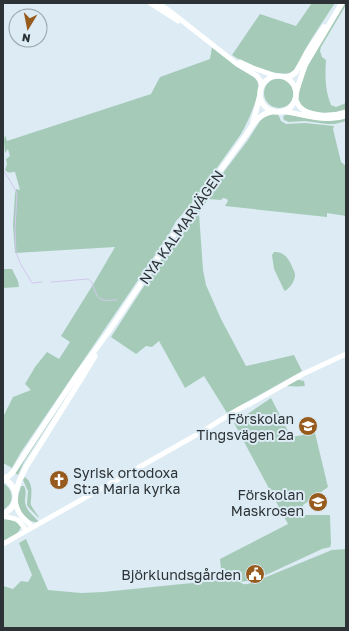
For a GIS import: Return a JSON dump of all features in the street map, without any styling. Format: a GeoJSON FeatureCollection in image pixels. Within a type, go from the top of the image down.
{"type":"FeatureCollection","features":[{"type":"Feature","properties":{"kind":"main road"},"geometry":{"type":"LineString","coordinates":[[338,3],[296,72],[291,76],[276,76],[268,79],[262,86],[261,98],[268,108],[274,111],[282,111],[290,107],[295,99],[305,65],[342,3]]}},
{"type":"Feature","properties":{"kind":"main road"},"geometry":{"type":"LineString","coordinates":[[285,77],[292,83],[296,92]]}},
{"type":"Feature","properties":{"kind":"main road","name":"NYA KALMARVÄGEN"},"geometry":{"type":"LineString","coordinates":[[3,478],[9,476],[13,472],[77,375],[109,331],[174,234],[239,146],[252,124],[261,93]]}},
{"type":"Feature","properties":{"kind":"main road","name":"NYA KALMARVÄGEN"},"geometry":{"type":"LineString","coordinates":[[252,124],[262,115],[274,111]]}},
{"type":"Feature","properties":{"kind":"main road","name":"NYA KALMARVÄGEN"},"geometry":{"type":"LineString","coordinates":[[15,497],[20,479],[26,467],[109,331]]}},
{"type":"Feature","properties":{"kind":"main road"},"geometry":{"type":"LineString","coordinates":[[3,478],[13,486],[15,497],[12,507],[3,515]]}},
{"type":"Feature","properties":{"kind":"street"},"geometry":{"type":"LineString","coordinates":[[150,3],[197,33]]}},
{"type":"Feature","properties":{"kind":"street"},"geometry":{"type":"LineString","coordinates":[[158,3],[237,64],[257,76],[262,86]]}},
{"type":"Feature","properties":{"kind":"street"},"geometry":{"type":"LineString","coordinates":[[226,55],[253,68],[276,76]]}},
{"type":"Feature","properties":{"kind":"street"},"geometry":{"type":"LineString","coordinates":[[295,99],[303,110],[316,114],[330,115],[346,112]]}},
{"type":"Feature","properties":{"kind":"street"},"geometry":{"type":"LineString","coordinates":[[282,111],[323,119],[334,119],[346,116]]}},
{"type":"Feature","properties":{"kind":"street"},"geometry":{"type":"LineString","coordinates":[[3,544],[303,374],[346,354]]}},
{"type":"Feature","properties":{"kind":"street"},"geometry":{"type":"LineString","coordinates":[[15,497],[17,510],[33,527]]}},
{"type":"Feature","properties":{"kind":"street"},"geometry":{"type":"LineString","coordinates":[[3,515],[21,522],[26,531]]}},
{"type":"Feature","properties":{"kind":"green space"},"geometry":{"type":"Polygon","coordinates":[[[312,3],[335,3],[293,71],[288,73],[272,72],[253,66],[232,55],[260,14],[296,26],[312,3]]]}},
{"type":"Feature","properties":{"kind":"green space"},"geometry":{"type":"Polygon","coordinates":[[[344,3],[346,3],[346,5],[320,51],[322,57],[326,60],[326,83],[331,105],[336,107],[346,103],[346,109],[330,113],[321,113],[308,110],[301,105],[300,102],[299,93],[301,85],[314,53],[344,3]]]}},
{"type":"Feature","properties":{"kind":"green space"},"geometry":{"type":"Polygon","coordinates":[[[212,47],[221,55],[250,74],[257,81],[258,92],[254,107],[247,123],[241,134],[189,207],[176,221],[168,236],[21,452],[12,468],[3,463],[3,417],[13,397],[31,390],[25,384],[35,367],[47,352],[59,359],[70,342],[61,336],[115,247],[15,253],[13,225],[15,194],[16,189],[20,190],[15,172],[8,172],[5,170],[7,164],[6,159],[10,156],[8,149],[5,153],[5,135],[7,141],[151,94],[160,77],[210,59],[212,47]]]}},
{"type":"Feature","properties":{"kind":"green space"},"geometry":{"type":"Polygon","coordinates":[[[279,78],[290,82],[294,93],[290,104],[279,108],[268,104],[264,93],[268,82],[279,78]]]}},
{"type":"Feature","properties":{"kind":"green space"},"geometry":{"type":"Polygon","coordinates":[[[278,114],[281,121],[286,124],[305,123],[334,126],[333,129],[341,162],[346,166],[346,216],[327,213],[327,217],[225,206],[228,201],[227,199],[223,198],[221,200],[208,199],[199,213],[203,270],[206,285],[221,319],[246,366],[294,355],[302,371],[227,413],[204,376],[185,388],[159,341],[152,347],[146,346],[136,354],[111,337],[157,266],[204,198],[248,140],[260,121],[268,115],[278,114]]]}},
{"type":"Feature","properties":{"kind":"green space"},"geometry":{"type":"Polygon","coordinates":[[[285,115],[324,120],[338,120],[346,118],[346,121],[335,124],[305,121],[289,122],[284,120],[283,117],[285,115]]]}},
{"type":"Feature","properties":{"kind":"green space"},"geometry":{"type":"Polygon","coordinates":[[[274,252],[281,253],[286,257],[290,262],[295,275],[293,282],[285,291],[274,269],[272,255],[274,252]]]}},
{"type":"Feature","properties":{"kind":"green space"},"geometry":{"type":"Polygon","coordinates":[[[3,269],[12,269],[18,281],[19,287],[3,288],[3,269]]]}},
{"type":"Feature","properties":{"kind":"green space"},"geometry":{"type":"Polygon","coordinates":[[[297,380],[304,381],[305,386],[286,386],[297,380]]]}},
{"type":"Feature","properties":{"kind":"green space"},"geometry":{"type":"Polygon","coordinates":[[[73,386],[24,462],[18,475],[15,473],[73,386]]]}},
{"type":"Feature","properties":{"kind":"green space"},"geometry":{"type":"Polygon","coordinates":[[[271,398],[291,437],[315,433],[328,487],[303,505],[303,515],[330,515],[331,544],[330,547],[322,549],[268,574],[252,580],[240,582],[245,584],[250,583],[332,550],[346,549],[346,628],[3,628],[3,586],[13,589],[21,581],[28,582],[32,575],[19,543],[26,539],[48,590],[81,593],[103,592],[222,580],[220,559],[288,524],[234,423],[271,398]]]}},
{"type":"Feature","properties":{"kind":"green space"},"geometry":{"type":"Polygon","coordinates":[[[25,477],[31,486],[31,504],[39,517],[27,505],[28,491],[23,480],[25,477]]]}},
{"type":"Feature","properties":{"kind":"green space"},"geometry":{"type":"Polygon","coordinates":[[[3,483],[7,486],[12,496],[10,504],[3,510],[3,483]]]}},
{"type":"Feature","properties":{"kind":"green space"},"geometry":{"type":"Polygon","coordinates":[[[21,486],[24,486],[25,489],[25,503],[27,508],[39,522],[28,519],[18,506],[18,496],[21,486]]]}},
{"type":"Feature","properties":{"kind":"green space"},"geometry":{"type":"Polygon","coordinates":[[[3,519],[16,521],[21,527],[16,534],[3,542],[3,519]]]}},
{"type":"Feature","properties":{"kind":"waterway"},"geometry":{"type":"LineString","coordinates":[[3,170],[17,193],[15,229],[16,252],[20,263],[32,283],[42,282]]}},
{"type":"Feature","properties":{"kind":"waterway"},"geometry":{"type":"LineString","coordinates":[[51,282],[88,279],[91,281],[96,294],[100,299],[117,300]]}},
{"type":"Feature","properties":{"kind":"place","name":"Förskolan Tingsvägen 2a"},"geometry":{"type":"Point","coordinates":[308,426]}},
{"type":"Feature","properties":{"kind":"place","name":"Syrisk ortodoxa St:a Maria kyrka"},"geometry":{"type":"Point","coordinates":[59,480]}},
{"type":"Feature","properties":{"kind":"place","name":"Förskolan Maskrosen"},"geometry":{"type":"Point","coordinates":[318,502]}},
{"type":"Feature","properties":{"kind":"place","name":"Björklundsgården"},"geometry":{"type":"Point","coordinates":[255,574]}}]}
